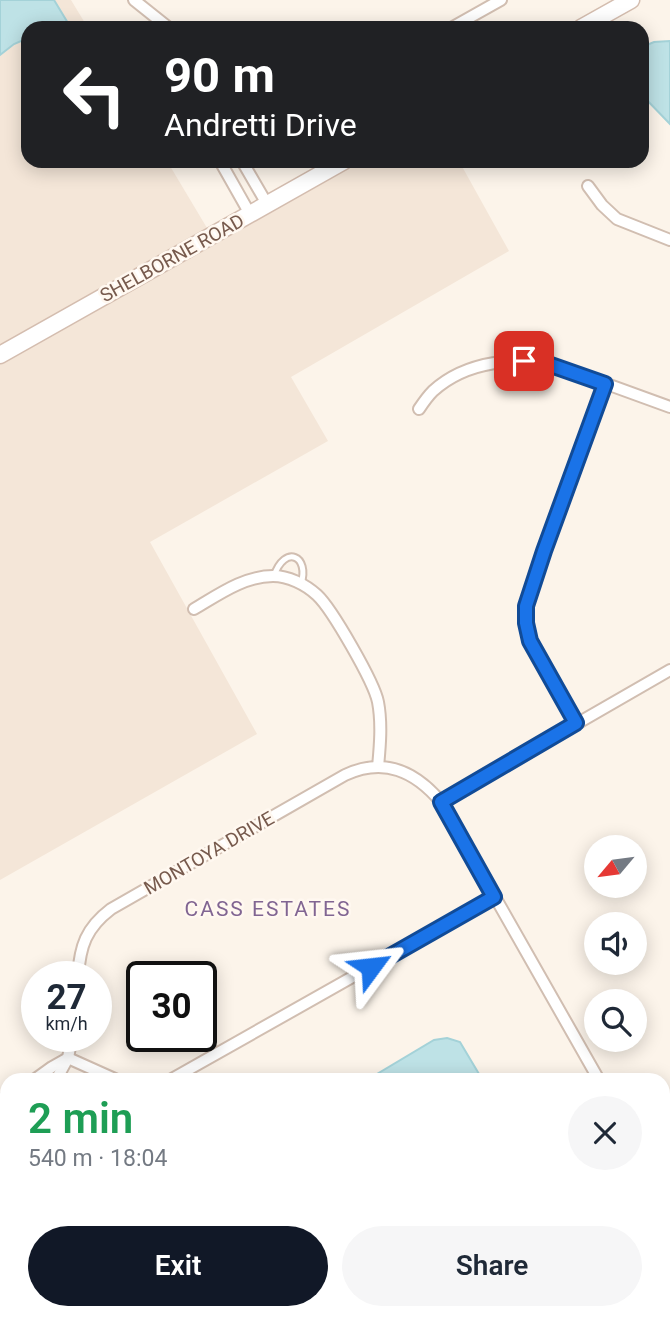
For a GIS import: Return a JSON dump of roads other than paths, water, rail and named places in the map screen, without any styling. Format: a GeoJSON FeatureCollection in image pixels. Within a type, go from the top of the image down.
{"type":"FeatureCollection","features":[{"type":"Feature","properties":{"kind":"street"},"geometry":{"type":"LineString","coordinates":[[134,0],[160,21]]}},
{"type":"Feature","properties":{"kind":"street"},"geometry":{"type":"LineString","coordinates":[[464,21],[501,0]]}},
{"type":"Feature","properties":{"kind":"street"},"geometry":{"type":"LineString","coordinates":[[594,21],[631,0]]}},
{"type":"Feature","properties":{"kind":"street"},"geometry":{"type":"LineString","coordinates":[[224,168],[250,214]]}},
{"type":"Feature","properties":{"kind":"street"},"geometry":{"type":"LineString","coordinates":[[246,168],[267,204]]}},
{"type":"Feature","properties":{"kind":"street","name":"SHELBORNE ROAD"},"geometry":{"type":"LineString","coordinates":[[0,355],[331,168]]}},
{"type":"Feature","properties":{"kind":"street"},"geometry":{"type":"LineString","coordinates":[[588,186],[601,205],[617,219],[670,240]]}},
{"type":"Feature","properties":{"kind":"street"},"geometry":{"type":"LineString","coordinates":[[419,409],[431,393],[466,371],[494,363],[524,361],[548,364],[670,407]]}},
{"type":"Feature","properties":{"kind":"street"},"geometry":{"type":"LineString","coordinates":[[576,723],[530,641],[526,606],[605,384]]}},
{"type":"Feature","properties":{"kind":"street"},"geometry":{"type":"LineString","coordinates":[[194,609],[242,582],[265,576],[301,584],[319,597],[373,688],[379,715],[378,767],[395,769],[414,777],[441,802],[595,1073]]}},
{"type":"Feature","properties":{"kind":"street"},"geometry":{"type":"LineString","coordinates":[[441,802],[670,670]]}},
{"type":"Feature","properties":{"kind":"street","name":"MONTOYA DRIVE"},"geometry":{"type":"LineString","coordinates":[[79,961],[84,941],[97,920],[111,909],[338,779],[356,771],[378,767]]}},
{"type":"Feature","properties":{"kind":"street"},"geometry":{"type":"LineString","coordinates":[[182,1073],[494,897]]}},
{"type":"Feature","properties":{"kind":"street"},"geometry":{"type":"LineString","coordinates":[[60,1073],[69,1052]]}},
{"type":"Feature","properties":{"kind":"street"},"geometry":{"type":"LineString","coordinates":[[44,1073],[68,1058]]}},
{"type":"Feature","properties":{"kind":"street"},"geometry":{"type":"LineString","coordinates":[[68,1058],[101,1073]]}},
{"type":"Feature","properties":{"kind":"lane"},"geometry":{"type":"LineString","coordinates":[[274,576],[283,559],[293,557],[300,562],[304,570],[301,584]]}},
{"type":"Feature","properties":{"kind":"water"},"geometry":{"type":"Polygon","coordinates":[[[0,0],[54,0],[67,21],[21,21],[21,41],[0,55],[0,0]]]}},
{"type":"Feature","properties":{"kind":"water"},"geometry":{"type":"Polygon","coordinates":[[[670,41],[670,124],[649,102],[649,44],[670,41]]]}},
{"type":"Feature","properties":{"kind":"water"},"geometry":{"type":"Polygon","coordinates":[[[447,1038],[460,1042],[478,1073],[379,1073],[434,1040],[447,1038]]]}},
{"type":"Feature","properties":{"kind":"district","name":"CASS ESTATES"},"geometry":{"type":"Point","coordinates":[268,909]}}]}
